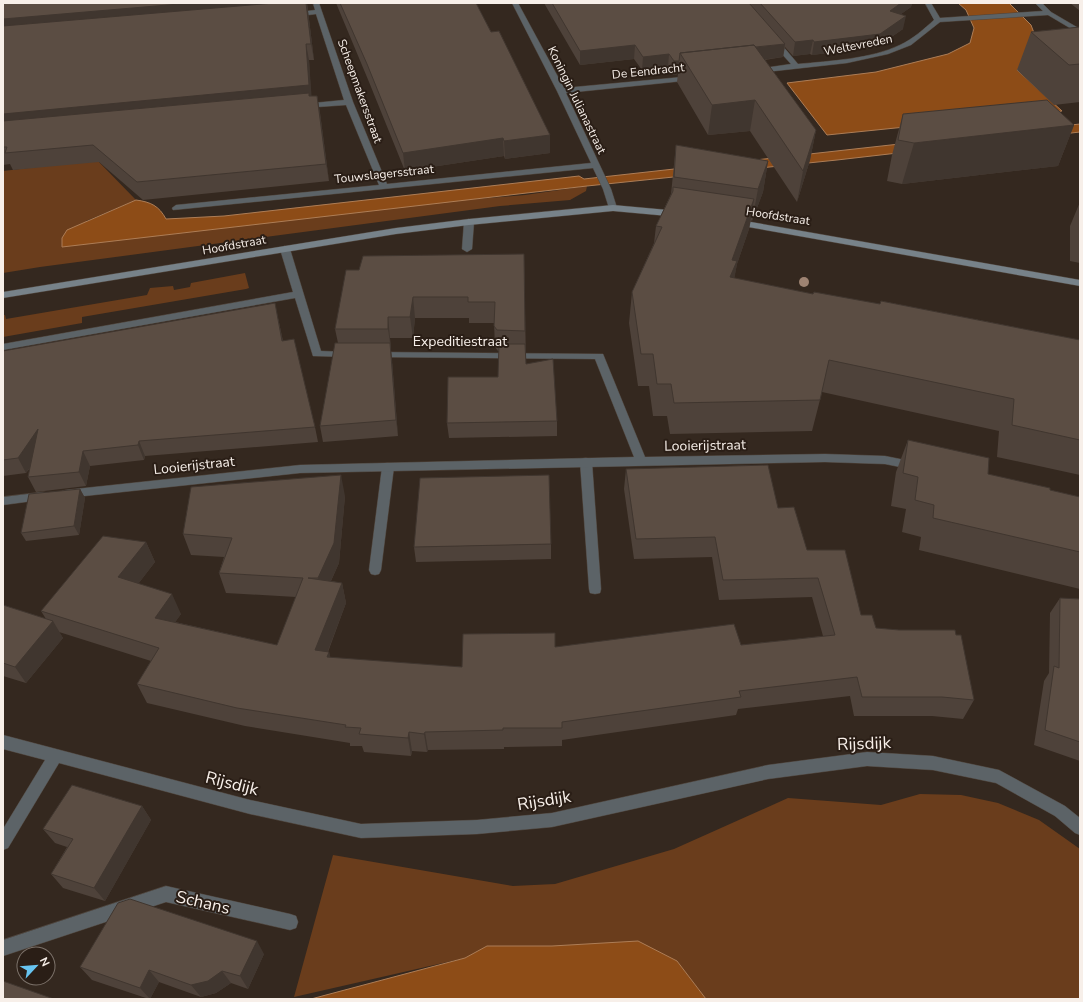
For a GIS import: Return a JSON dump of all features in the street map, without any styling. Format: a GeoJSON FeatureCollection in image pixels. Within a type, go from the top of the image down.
{"type":"FeatureCollection","features":[{"type":"Feature","properties":{"kind":"street","name":"Scheepmakersstraat"},"geometry":{"type":"LineString","coordinates":[[316,3],[350,102],[384,186]]}},
{"type":"Feature","properties":{"kind":"street","name":"Koningin Julianastraat"},"geometry":{"type":"LineString","coordinates":[[515,3],[561,92],[607,189],[613,208]]}},
{"type":"Feature","properties":{"kind":"street"},"geometry":{"type":"LineString","coordinates":[[928,3],[938,20],[1049,13]]}},
{"type":"Feature","properties":{"kind":"street"},"geometry":{"type":"LineString","coordinates":[[1038,3],[1049,13],[1080,32]]}},
{"type":"Feature","properties":{"kind":"street"},"geometry":{"type":"LineString","coordinates":[[282,16],[319,12]]}},
{"type":"Feature","properties":{"kind":"street","name":"Weltevreden"},"geometry":{"type":"LineString","coordinates":[[796,66],[849,60],[898,49],[921,36],[938,20]]}},
{"type":"Feature","properties":{"kind":"street"},"geometry":{"type":"LineString","coordinates":[[770,37],[796,66]]}},
{"type":"Feature","properties":{"kind":"street"},"geometry":{"type":"LineString","coordinates":[[746,72],[796,66]]}},
{"type":"Feature","properties":{"kind":"street","name":"De Eendracht"},"geometry":{"type":"LineString","coordinates":[[561,92],[700,78]]}},
{"type":"Feature","properties":{"kind":"street"},"geometry":{"type":"LineString","coordinates":[[295,107],[350,102]]}},
{"type":"Feature","properties":{"kind":"street","name":"Touwslagersstraat"},"geometry":{"type":"LineString","coordinates":[[176,208],[595,165]]}},
{"type":"Feature","properties":{"kind":"street","name":"Hoofdstraat"},"geometry":{"type":"LineString","coordinates":[[3,295],[396,232],[469,222],[613,208],[658,211],[688,216]]}},
{"type":"Feature","properties":{"kind":"street","name":"Hoofdstraat"},"geometry":{"type":"LineString","coordinates":[[726,221],[1080,283]]}},
{"type":"Feature","properties":{"kind":"street"},"geometry":{"type":"LineString","coordinates":[[467,249],[469,222]]}},
{"type":"Feature","properties":{"kind":"street","name":"Expeditiestraat"},"geometry":{"type":"LineString","coordinates":[[285,250],[317,354],[599,356],[641,461]]}},
{"type":"Feature","properties":{"kind":"street"},"geometry":{"type":"LineString","coordinates":[[3,346],[298,294]]}},
{"type":"Feature","properties":{"kind":"street","name":"Looierijstraat"},"geometry":{"type":"LineString","coordinates":[[3,501],[300,469],[825,458],[885,460],[930,470]]}},
{"type":"Feature","properties":{"kind":"street"},"geometry":{"type":"LineString","coordinates":[[586,462],[595,589]]}},
{"type":"Feature","properties":{"kind":"street"},"geometry":{"type":"LineString","coordinates":[[375,570],[388,467]]}},
{"type":"Feature","properties":{"kind":"street","name":"Rijsdijk"},"geometry":{"type":"LineString","coordinates":[[3,742],[55,757],[250,807],[362,831],[477,827],[552,820],[768,772],[867,759],[933,762],[999,777],[1060,811],[1080,828]]}},
{"type":"Feature","properties":{"kind":"street"},"geometry":{"type":"LineString","coordinates":[[3,843],[55,757]]}},
{"type":"Feature","properties":{"kind":"street","name":"Schans"},"geometry":{"type":"LineString","coordinates":[[3,948],[166,894],[290,922]]}},
{"type":"Feature","properties":{"kind":"shaded area"},"geometry":{"type":"Polygon","coordinates":[[[958,3],[1009,3],[1031,25],[1037,41],[1034,55],[1017,70],[1062,111],[827,135],[787,83],[876,72],[948,54],[970,43],[974,28],[966,10],[958,3]]]}},
{"type":"Feature","properties":{"kind":"shaded area"},"geometry":{"type":"Polygon","coordinates":[[[1080,124],[1080,132],[837,160],[587,186],[62,247],[62,238],[67,230],[136,200],[154,205],[166,219],[224,216],[579,176],[584,179],[1080,124]]]}},
{"type":"Feature","properties":{"kind":"shaded area"},"geometry":{"type":"Polygon","coordinates":[[[97,160],[136,200],[86,221],[170,234],[452,201],[525,195],[587,186],[586,191],[570,200],[500,206],[3,273],[3,171],[97,160]]]}},
{"type":"Feature","properties":{"kind":"shaded area"},"geometry":{"type":"Polygon","coordinates":[[[245,273],[249,288],[246,289],[82,317],[82,323],[3,337],[3,315],[5,315],[6,319],[147,295],[150,288],[173,286],[174,290],[190,287],[191,283],[245,273]]]}},
{"type":"Feature","properties":{"kind":"shaded area"},"geometry":{"type":"Polygon","coordinates":[[[920,794],[961,795],[998,803],[1039,820],[1080,849],[1080,999],[706,999],[677,961],[552,946],[487,946],[465,958],[294,997],[333,855],[513,886],[555,884],[674,849],[788,798],[881,805],[920,794]]]}},
{"type":"Feature","properties":{"kind":"shaded area"},"geometry":{"type":"Polygon","coordinates":[[[638,941],[677,961],[706,999],[311,999],[465,958],[487,946],[552,946],[638,941]]]}},
{"type":"Feature","properties":{"kind":"building"},"geometry":{"type":"Polygon","coordinates":[[[3,3],[191,3],[3,19],[3,3]]]}},
{"type":"Feature","properties":{"kind":"building"},"geometry":{"type":"Polygon","coordinates":[[[274,3],[306,3],[311,44],[306,44],[309,85],[3,114],[3,26],[274,3]]]}},
{"type":"Feature","properties":{"kind":"building"},"geometry":{"type":"Polygon","coordinates":[[[340,3],[476,3],[491,32],[499,31],[550,135],[504,141],[503,138],[403,153],[367,64],[340,3]]]}},
{"type":"Feature","properties":{"kind":"building"},"geometry":{"type":"Polygon","coordinates":[[[552,3],[749,3],[785,44],[756,47],[754,45],[680,53],[679,61],[674,61],[669,54],[643,57],[635,45],[580,51],[552,3]]]}},
{"type":"Feature","properties":{"kind":"building"},"geometry":{"type":"Polygon","coordinates":[[[760,3],[901,3],[890,11],[906,16],[880,34],[814,42],[813,40],[795,42],[760,3]]]}},
{"type":"Feature","properties":{"kind":"building"},"geometry":{"type":"Polygon","coordinates":[[[1080,27],[1080,64],[1069,65],[1031,32],[1080,27]]]}},
{"type":"Feature","properties":{"kind":"building"},"geometry":{"type":"Polygon","coordinates":[[[754,45],[816,130],[803,171],[755,100],[712,105],[680,53],[754,45]]]}},
{"type":"Feature","properties":{"kind":"building"},"geometry":{"type":"Polygon","coordinates":[[[309,93],[309,96],[317,96],[326,164],[137,182],[93,145],[5,153],[7,147],[3,147],[3,121],[309,93]]]}},
{"type":"Feature","properties":{"kind":"building"},"geometry":{"type":"Polygon","coordinates":[[[1047,100],[1074,125],[914,143],[898,140],[903,114],[1047,100]]]}},
{"type":"Feature","properties":{"kind":"building"},"geometry":{"type":"Polygon","coordinates":[[[676,145],[768,161],[758,189],[674,177],[676,145]]]}},
{"type":"Feature","properties":{"kind":"building"},"geometry":{"type":"Polygon","coordinates":[[[673,187],[754,199],[732,260],[737,261],[730,277],[813,294],[814,292],[880,304],[881,301],[1080,340],[1080,440],[1012,425],[1014,399],[829,360],[820,400],[674,403],[671,384],[657,384],[653,354],[641,354],[632,292],[662,227],[656,226],[673,191],[673,187]]]}},
{"type":"Feature","properties":{"kind":"building"},"geometry":{"type":"Polygon","coordinates":[[[524,254],[525,331],[497,330],[494,326],[495,302],[468,302],[468,297],[413,297],[410,317],[388,317],[388,329],[335,329],[346,270],[359,270],[363,256],[524,254]]]}},
{"type":"Feature","properties":{"kind":"building"},"geometry":{"type":"Polygon","coordinates":[[[275,303],[282,341],[294,339],[315,427],[139,441],[138,445],[83,451],[79,472],[28,477],[38,429],[18,458],[3,460],[3,351],[275,303]]]}},
{"type":"Feature","properties":{"kind":"building"},"geometry":{"type":"Polygon","coordinates":[[[335,343],[390,343],[396,420],[320,426],[335,343]]]}},
{"type":"Feature","properties":{"kind":"building"},"geometry":{"type":"Polygon","coordinates":[[[499,344],[525,344],[526,364],[553,359],[557,421],[447,423],[448,377],[498,377],[499,344]]]}},
{"type":"Feature","properties":{"kind":"building"},"geometry":{"type":"Polygon","coordinates":[[[908,440],[989,458],[988,474],[1050,488],[1050,490],[1080,497],[1080,552],[933,518],[934,505],[915,500],[918,477],[903,473],[908,440]]]}},
{"type":"Feature","properties":{"kind":"building"},"geometry":{"type":"Polygon","coordinates":[[[768,465],[778,508],[794,507],[807,550],[845,550],[861,615],[872,615],[876,628],[899,630],[955,630],[956,635],[961,635],[974,700],[942,697],[862,697],[857,677],[739,691],[741,697],[562,722],[562,728],[503,728],[503,730],[425,732],[424,734],[409,732],[408,738],[359,734],[361,728],[345,727],[346,725],[237,708],[137,684],[159,648],[41,611],[103,536],[146,542],[118,577],[172,594],[155,618],[277,645],[303,578],[219,573],[232,538],[183,534],[191,487],[341,475],[334,543],[318,578],[308,578],[342,583],[315,650],[329,652],[327,657],[462,667],[463,634],[555,633],[555,647],[734,624],[741,645],[835,635],[818,578],[723,580],[715,537],[636,539],[626,469],[768,465]]]}},
{"type":"Feature","properties":{"kind":"building"},"geometry":{"type":"Polygon","coordinates":[[[549,475],[551,544],[414,547],[420,478],[549,475]]]}},
{"type":"Feature","properties":{"kind":"building"},"geometry":{"type":"Polygon","coordinates":[[[80,489],[74,526],[21,533],[29,494],[80,489]]]}},
{"type":"Feature","properties":{"kind":"building"},"geometry":{"type":"Polygon","coordinates":[[[1060,598],[1080,599],[1080,742],[1045,730],[1054,666],[1059,668],[1060,598]]]}},
{"type":"Feature","properties":{"kind":"building"},"geometry":{"type":"Polygon","coordinates":[[[3,605],[53,621],[15,667],[3,663],[3,605]]]}},
{"type":"Feature","properties":{"kind":"building"},"geometry":{"type":"Polygon","coordinates":[[[72,785],[142,806],[94,888],[51,874],[73,839],[43,829],[72,785]]]}},
{"type":"Feature","properties":{"kind":"building"},"geometry":{"type":"Polygon","coordinates":[[[130,899],[257,941],[240,976],[222,971],[208,981],[191,985],[149,970],[140,988],[80,967],[118,903],[130,899]]]}},
{"type":"Feature","properties":{"kind":"building"},"geometry":{"type":"Polygon","coordinates":[[[3,981],[54,999],[3,999],[3,981]]]}}]}
